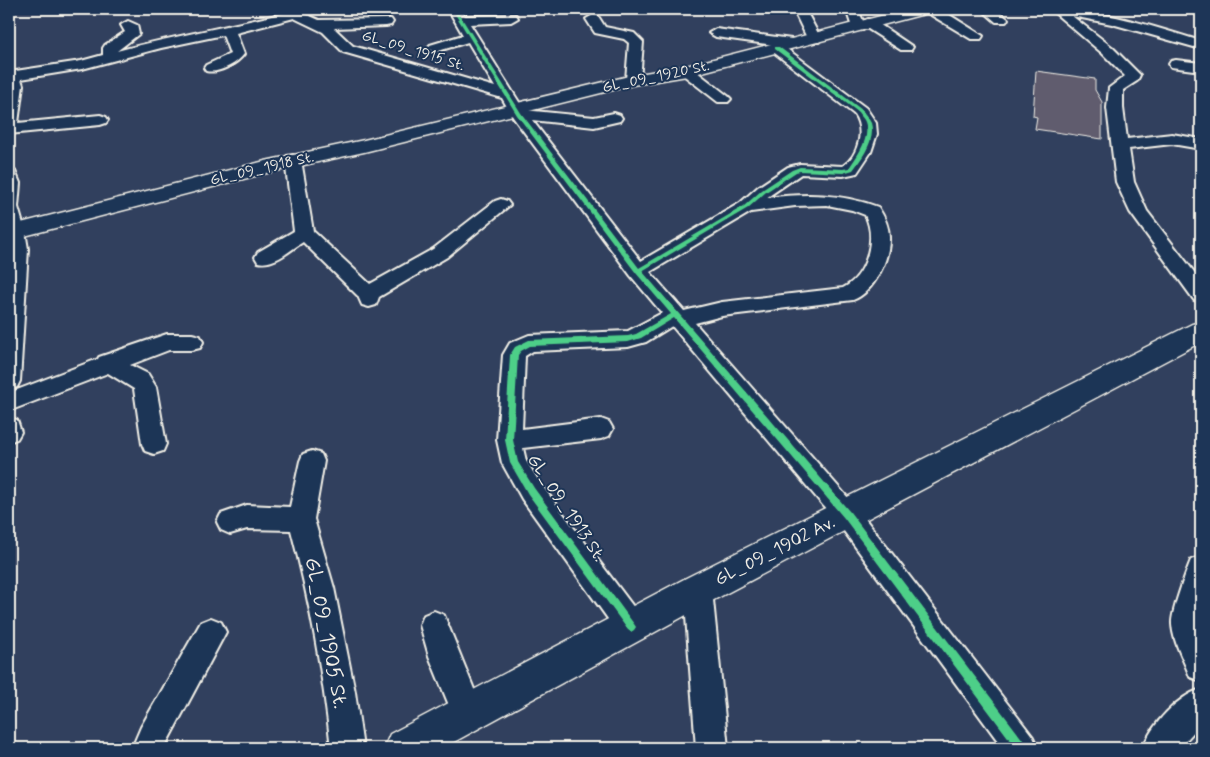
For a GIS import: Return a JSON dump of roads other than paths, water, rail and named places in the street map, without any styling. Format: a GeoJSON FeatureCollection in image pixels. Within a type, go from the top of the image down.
{"type":"FeatureCollection","features":[{"type":"Feature","properties":{"kind":"main road","name":"GL_09_1920 St."},"geometry":{"type":"LineString","coordinates":[[513,106],[633,80],[687,71],[926,9]]}},
{"type":"Feature","properties":{"kind":"main road","name":"GL_09_1918 St."},"geometry":{"type":"LineString","coordinates":[[12,232],[513,106]]}},
{"type":"Feature","properties":{"kind":"main road","name":"GL_09_1902 Av."},"geometry":{"type":"LineString","coordinates":[[404,748],[698,590],[847,515],[1201,330]]}},
{"type":"Feature","properties":{"kind":"street"},"geometry":{"type":"LineString","coordinates":[[799,9],[814,39]]}},
{"type":"Feature","properties":{"kind":"street"},"geometry":{"type":"LineString","coordinates":[[852,9],[863,25],[906,47]]}},
{"type":"Feature","properties":{"kind":"street"},"geometry":{"type":"LineString","coordinates":[[931,9],[976,36]]}},
{"type":"Feature","properties":{"kind":"street"},"geometry":{"type":"LineString","coordinates":[[987,9],[1000,19]]}},
{"type":"Feature","properties":{"kind":"street"},"geometry":{"type":"LineString","coordinates":[[1057,9],[1122,22],[1201,45]]}},
{"type":"Feature","properties":{"kind":"street"},"geometry":{"type":"LineString","coordinates":[[1057,9],[1107,50],[1133,75],[1132,78],[1116,88],[1115,108],[1125,182],[1140,212],[1201,295]]}},
{"type":"Feature","properties":{"kind":"street"},"geometry":{"type":"LineString","coordinates":[[100,120],[9,128],[16,85],[11,76],[76,67],[159,44],[228,31],[295,11]]}},
{"type":"Feature","properties":{"kind":"street","name":"GL_09_1915 St."},"geometry":{"type":"LineString","coordinates":[[295,11],[328,29],[348,49],[513,106],[594,122],[614,118]]}},
{"type":"Feature","properties":{"kind":"street"},"geometry":{"type":"LineString","coordinates":[[458,14],[512,18]]}},
{"type":"Feature","properties":{"kind":"street"},"geometry":{"type":"LineString","coordinates":[[458,14],[513,106],[638,271],[847,515],[1022,748]]}},
{"type":"Feature","properties":{"kind":"street"},"geometry":{"type":"LineString","coordinates":[[593,19],[600,30],[629,36],[636,42],[633,80]]}},
{"type":"Feature","properties":{"kind":"street","name":"GL_09_1915 St."},"geometry":{"type":"LineString","coordinates":[[320,24],[386,22]]}},
{"type":"Feature","properties":{"kind":"street"},"geometry":{"type":"LineString","coordinates":[[111,57],[108,50],[132,34],[132,28],[128,25]]}},
{"type":"Feature","properties":{"kind":"street"},"geometry":{"type":"LineString","coordinates":[[211,68],[234,58],[238,54],[228,31]]}},
{"type":"Feature","properties":{"kind":"street","name":"GL_09_1920 St."},"geometry":{"type":"LineString","coordinates":[[716,33],[796,43]]}},
{"type":"Feature","properties":{"kind":"street"},"geometry":{"type":"LineString","coordinates":[[435,48],[471,37]]}},
{"type":"Feature","properties":{"kind":"street"},"geometry":{"type":"LineString","coordinates":[[638,271],[746,207],[764,191],[800,168],[842,171],[851,169],[863,152],[869,134],[868,122],[860,112],[777,48]]}},
{"type":"Feature","properties":{"kind":"street"},"geometry":{"type":"LineString","coordinates":[[1176,64],[1201,67]]}},
{"type":"Feature","properties":{"kind":"street"},"geometry":{"type":"LineString","coordinates":[[687,71],[723,99]]}},
{"type":"Feature","properties":{"kind":"street"},"geometry":{"type":"LineString","coordinates":[[1120,145],[1172,139],[1201,144]]}},
{"type":"Feature","properties":{"kind":"street"},"geometry":{"type":"LineString","coordinates":[[293,160],[304,233],[368,297],[440,253],[501,205]]}},
{"type":"Feature","properties":{"kind":"street"},"geometry":{"type":"LineString","coordinates":[[9,175],[11,183],[9,207],[12,232],[18,249],[9,381]]}},
{"type":"Feature","properties":{"kind":"street","name":"GL_09_1913 St."},"geometry":{"type":"LineString","coordinates":[[631,627],[514,464],[509,440],[514,355],[524,345],[628,339],[676,317],[722,309],[846,295],[855,292],[861,286],[877,259],[881,246],[880,231],[872,211],[863,207],[816,199],[746,207]]}},
{"type":"Feature","properties":{"kind":"street"},"geometry":{"type":"LineString","coordinates":[[265,257],[304,233]]}},
{"type":"Feature","properties":{"kind":"street"},"geometry":{"type":"LineString","coordinates":[[9,402],[107,363],[167,342],[192,342]]}},
{"type":"Feature","properties":{"kind":"street"},"geometry":{"type":"LineString","coordinates":[[107,363],[140,380],[145,387],[154,444]]}},
{"type":"Feature","properties":{"kind":"street"},"geometry":{"type":"LineString","coordinates":[[9,427],[9,432]]}},
{"type":"Feature","properties":{"kind":"street","name":"GL_09_1913 St."},"geometry":{"type":"LineString","coordinates":[[509,440],[601,429]]}},
{"type":"Feature","properties":{"kind":"street","name":"GL_09_1905 St."},"geometry":{"type":"LineString","coordinates":[[312,461],[301,519],[320,588],[340,692],[347,748]]}},
{"type":"Feature","properties":{"kind":"street"},"geometry":{"type":"LineString","coordinates":[[230,522],[247,517],[301,519]]}},
{"type":"Feature","properties":{"kind":"street"},"geometry":{"type":"LineString","coordinates":[[1201,569],[1186,623],[1190,640],[1201,666]]}},
{"type":"Feature","properties":{"kind":"street"},"geometry":{"type":"LineString","coordinates":[[698,590],[712,748]]}},
{"type":"Feature","properties":{"kind":"street"},"geometry":{"type":"LineString","coordinates":[[434,626],[468,714]]}},
{"type":"Feature","properties":{"kind":"street"},"geometry":{"type":"LineString","coordinates":[[148,748],[211,632]]}},
{"type":"Feature","properties":{"kind":"street"},"geometry":{"type":"LineString","coordinates":[[1159,748],[1180,722],[1201,704]]}}]}
